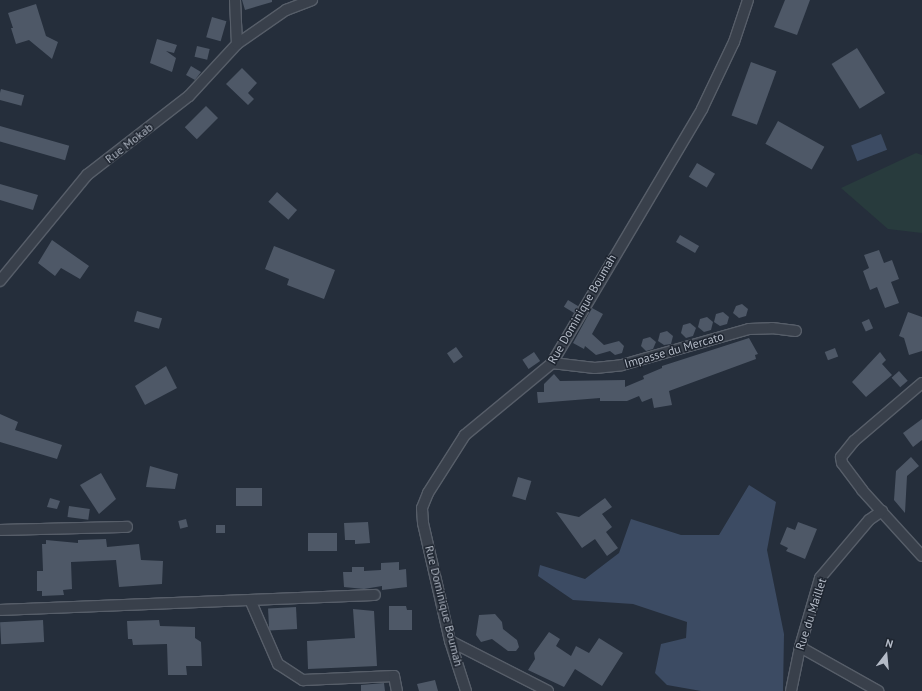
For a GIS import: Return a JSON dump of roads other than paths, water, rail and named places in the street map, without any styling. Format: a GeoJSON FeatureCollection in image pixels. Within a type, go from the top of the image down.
{"type":"FeatureCollection","features":[{"type":"Feature","properties":{"kind":"street"},"geometry":{"type":"LineString","coordinates":[[235,0],[237,44]]}},
{"type":"Feature","properties":{"kind":"street","name":"Rue Mokab"},"geometry":{"type":"LineString","coordinates":[[0,281],[87,175],[189,96],[237,44],[286,10],[312,0]]}},
{"type":"Feature","properties":{"kind":"street","name":"Rue Dominique Boumah"},"geometry":{"type":"LineString","coordinates":[[466,691],[450,641],[422,508],[433,482],[465,435],[552,363],[702,109],[734,42],[748,0]]}},
{"type":"Feature","properties":{"kind":"street","name":"Impasse du Mercato"},"geometry":{"type":"LineString","coordinates":[[552,363],[596,368],[622,365],[744,330],[772,328],[796,332]]}},
{"type":"Feature","properties":{"kind":"street"},"geometry":{"type":"LineString","coordinates":[[922,383],[854,441],[841,458],[846,469],[922,556]]}},
{"type":"Feature","properties":{"kind":"street","name":"Rue du Maillet"},"geometry":{"type":"LineString","coordinates":[[791,691],[800,647],[820,578],[869,520],[882,511]]}},
{"type":"Feature","properties":{"kind":"street"},"geometry":{"type":"LineString","coordinates":[[0,530],[127,527]]}},
{"type":"Feature","properties":{"kind":"street"},"geometry":{"type":"LineString","coordinates":[[0,610],[251,602],[375,595]]}},
{"type":"Feature","properties":{"kind":"street"},"geometry":{"type":"LineString","coordinates":[[251,602],[278,664],[303,680],[394,676],[397,691]]}},
{"type":"Feature","properties":{"kind":"street"},"geometry":{"type":"LineString","coordinates":[[450,641],[548,691]]}},
{"type":"Feature","properties":{"kind":"street"},"geometry":{"type":"LineString","coordinates":[[800,647],[878,691]]}},
{"type":"Feature","properties":{"kind":"water"},"geometry":{"type":"Polygon","coordinates":[[[881,134],[887,150],[857,161],[851,145],[881,134]]]}},
{"type":"Feature","properties":{"kind":"water"},"geometry":{"type":"Polygon","coordinates":[[[749,485],[776,502],[767,550],[784,634],[783,691],[701,691],[667,685],[655,673],[661,644],[686,638],[687,622],[633,604],[573,600],[538,576],[540,565],[585,579],[619,553],[631,519],[681,535],[719,535],[749,485]]]}}]}
